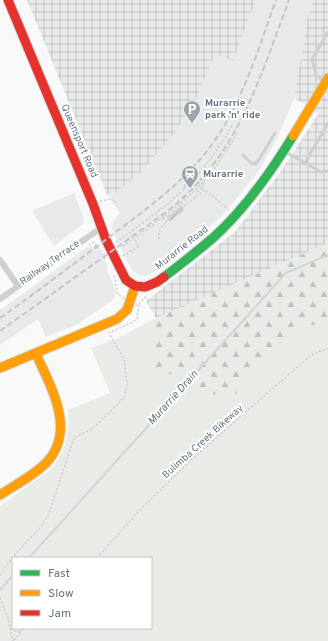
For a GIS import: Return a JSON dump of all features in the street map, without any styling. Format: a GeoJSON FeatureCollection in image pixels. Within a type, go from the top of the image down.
{"type":"FeatureCollection","features":[{"type":"Feature","properties":{"kind":"street","name":"Queensport Road"},"geometry":{"type":"LineString","coordinates":[[8,0],[93,204],[111,252],[123,275],[128,282],[135,286]]}},
{"type":"Feature","properties":{"kind":"street","name":"Murarrie Road"},"geometry":{"type":"LineString","coordinates":[[151,286],[199,250],[223,229],[245,204],[284,151],[327,80]]}},
{"type":"Feature","properties":{"kind":"street","name":"Railway Terrace"},"geometry":{"type":"LineString","coordinates":[[0,299],[101,228]]}},
{"type":"Feature","properties":{"kind":"street"},"geometry":{"type":"LineString","coordinates":[[0,260],[18,286]]}},
{"type":"Feature","properties":{"kind":"street"},"geometry":{"type":"LineString","coordinates":[[0,368],[120,318],[127,310],[135,286],[141,288],[151,286]]}},
{"type":"Feature","properties":{"kind":"street"},"geometry":{"type":"LineString","coordinates":[[0,495],[47,461],[54,451],[60,436],[62,424],[60,411],[36,354]]}},
{"type":"Feature","properties":{"kind":"lane"},"geometry":{"type":"LineString","coordinates":[[327,80],[316,74],[312,60],[328,32]]}},
{"type":"Feature","properties":{"kind":"lane"},"geometry":{"type":"LineString","coordinates":[[305,163],[328,123]]}},
{"type":"Feature","properties":{"kind":"lane"},"geometry":{"type":"LineString","coordinates":[[243,155],[251,163],[255,164],[275,133]]}},
{"type":"Feature","properties":{"kind":"lane"},"geometry":{"type":"LineString","coordinates":[[284,151],[321,172],[328,171]]}},
{"type":"Feature","properties":{"kind":"path"},"geometry":{"type":"LineString","coordinates":[[115,242],[154,215],[185,188],[199,174],[219,149],[232,126]]}},
{"type":"Feature","properties":{"kind":"path"},"geometry":{"type":"LineString","coordinates":[[123,246],[181,203],[199,185],[222,157],[238,132]]}},
{"type":"Feature","properties":{"kind":"path"},"geometry":{"type":"LineString","coordinates":[[185,188],[183,187],[194,174],[205,184],[196,194],[193,191]]}},
{"type":"Feature","properties":{"kind":"path"},"geometry":{"type":"LineString","coordinates":[[199,185],[228,209]]}},
{"type":"Feature","properties":{"kind":"path"},"geometry":{"type":"LineString","coordinates":[[181,203],[184,206],[205,190]]}},
{"type":"Feature","properties":{"kind":"path"},"geometry":{"type":"LineString","coordinates":[[100,201],[110,199],[116,203]]}},
{"type":"Feature","properties":{"kind":"path"},"geometry":{"type":"LineString","coordinates":[[159,239],[158,236],[161,228],[167,222],[163,217]]}},
{"type":"Feature","properties":{"kind":"path"},"geometry":{"type":"LineString","coordinates":[[123,257],[139,246],[134,238]]}},
{"type":"Feature","properties":{"kind":"path"},"geometry":{"type":"LineString","coordinates":[[85,247],[94,242],[108,262]]}},
{"type":"Feature","properties":{"kind":"path"},"geometry":{"type":"LineString","coordinates":[[113,273],[119,296],[124,299]]}},
{"type":"Feature","properties":{"kind":"path"},"geometry":{"type":"LineString","coordinates":[[13,557],[26,545],[48,516],[74,438],[92,429],[125,396],[127,385],[124,359],[109,333],[137,319],[138,304],[148,294],[151,286]]}},
{"type":"Feature","properties":{"kind":"path","name":"Bulimba Creek Bikeway"},"geometry":{"type":"LineString","coordinates":[[97,557],[193,458],[310,356],[328,348]]}},
{"type":"Feature","properties":{"kind":"path"},"geometry":{"type":"LineString","coordinates":[[0,575],[12,558]]}},
{"type":"Feature","properties":{"kind":"path"},"geometry":{"type":"LineString","coordinates":[[0,598],[11,628],[13,641]]}},
{"type":"Feature","properties":{"kind":"path"},"geometry":{"type":"LineString","coordinates":[[12,629],[21,632]]}},
{"type":"Feature","properties":{"kind":"path"},"geometry":{"type":"LineString","coordinates":[[13,641],[23,629]]}},
{"type":"Feature","properties":{"kind":"shaded area"},"geometry":{"type":"Polygon","coordinates":[[[27,0],[256,0],[233,61],[215,54],[193,105],[173,135],[140,173],[116,192],[107,195],[27,0]]]}},
{"type":"Feature","properties":{"kind":"shaded area"},"geometry":{"type":"Polygon","coordinates":[[[256,0],[313,0],[308,16],[294,98],[277,139],[259,171],[222,216],[154,272],[142,276],[137,274],[133,271],[122,252],[111,226],[120,213],[108,196],[140,173],[173,135],[193,105],[215,53],[233,61],[256,0]]]}},
{"type":"Feature","properties":{"kind":"shaded area"},"geometry":{"type":"Polygon","coordinates":[[[313,0],[328,0],[328,243],[156,318],[146,301],[235,232],[281,171],[319,113],[294,98],[308,16],[313,0]]]}},
{"type":"Feature","properties":{"kind":"shaded area"},"geometry":{"type":"Polygon","coordinates":[[[74,193],[84,218],[83,224],[54,246],[32,211],[74,193]]]}},
{"type":"Feature","properties":{"kind":"shaded area"},"geometry":{"type":"Polygon","coordinates":[[[95,245],[107,264],[107,270],[116,294],[113,300],[76,325],[46,337],[38,319],[0,345],[0,310],[86,248],[95,245]]]}},
{"type":"Feature","properties":{"kind":"green space"},"geometry":{"type":"Polygon","coordinates":[[[328,243],[328,641],[0,641],[0,506],[53,468],[62,453],[67,438],[69,423],[68,410],[110,393],[91,348],[118,338],[156,318],[328,243]]]}},
{"type":"Feature","properties":{"kind":"green space"},"geometry":{"type":"Polygon","coordinates":[[[328,243],[328,325],[307,325],[250,366],[240,392],[222,398],[172,374],[152,372],[156,318],[328,243]]]}},
{"type":"Feature","properties":{"kind":"building"},"geometry":{"type":"Polygon","coordinates":[[[181,205],[185,210],[170,222],[166,217],[181,205]]]}},
{"type":"Feature","properties":{"kind":"waterway","name":"Murarrie Drain"},"geometry":{"type":"LineString","coordinates":[[30,557],[286,273],[328,255]]}},
{"type":"Feature","properties":{"kind":"waterway","name":"Murarrie Drain"},"geometry":{"type":"LineString","coordinates":[[0,590],[12,576]]}},
{"type":"Feature","properties":{"kind":"railway"},"geometry":{"type":"LineString","coordinates":[[0,318],[143,212],[172,188],[198,162],[221,131],[238,100],[252,67],[276,0]]}},
{"type":"Feature","properties":{"kind":"railway"},"geometry":{"type":"LineString","coordinates":[[0,331],[165,213],[190,191],[211,168],[228,143],[243,116],[267,60],[289,0]]}},
{"type":"Feature","properties":{"kind":"traffic: fast"},"geometry":{"type":"LineString","coordinates":[[164,277],[214,237],[237,214],[267,176],[293,136]]}},
{"type":"Feature","properties":{"kind":"traffic: slow"},"geometry":{"type":"LineString","coordinates":[[293,136],[328,78]]}},
{"type":"Feature","properties":{"kind":"traffic: slow"},"geometry":{"type":"LineString","coordinates":[[0,368],[117,319],[127,310],[135,286]]}},
{"type":"Feature","properties":{"kind":"traffic: slow"},"geometry":{"type":"LineString","coordinates":[[0,495],[41,468],[55,450],[60,437],[60,423],[54,395],[36,354]]}},
{"type":"Feature","properties":{"kind":"traffic: jam"},"geometry":{"type":"LineString","coordinates":[[8,0],[93,204],[106,240],[126,280],[135,286],[145,287],[164,277]]}},
{"type":"Feature","properties":{"kind":"place","name":"Murarrie park 'n' ride"},"geometry":{"type":"Point","coordinates":[192,124]}},
{"type":"Feature","properties":{"kind":"place","name":"Murarrie"},"geometry":{"type":"Point","coordinates":[190,189]}}]}
